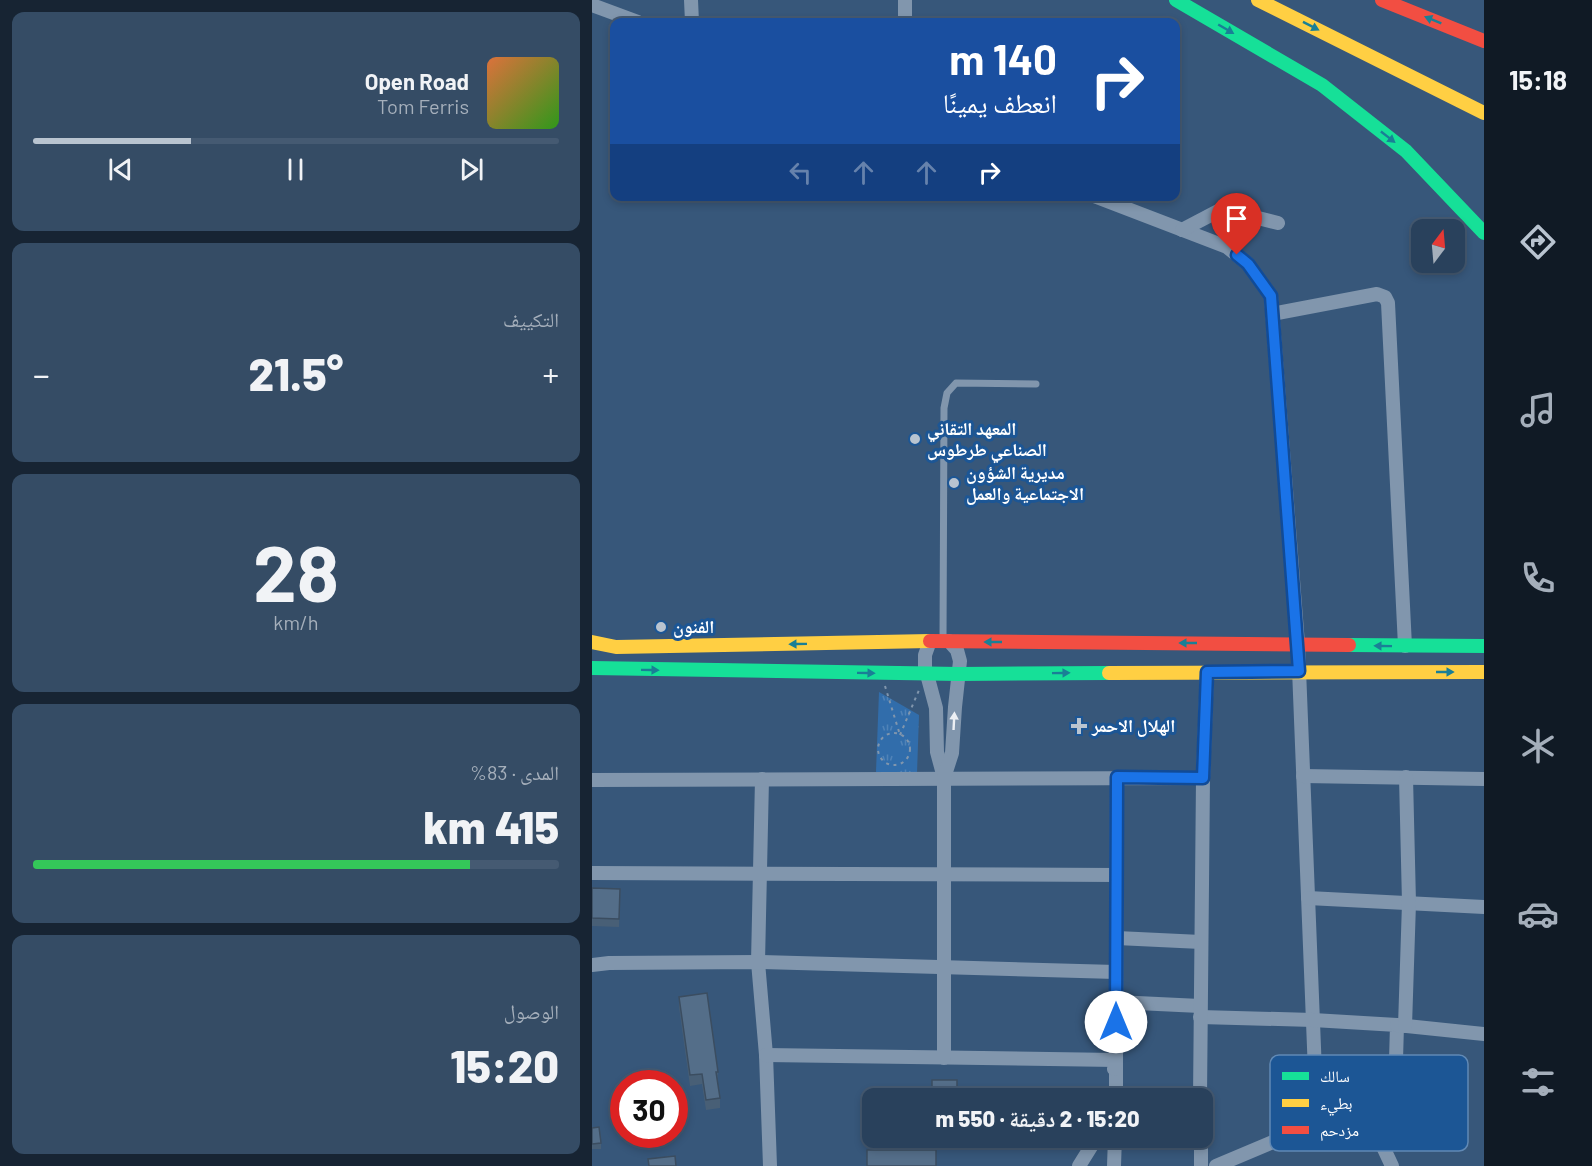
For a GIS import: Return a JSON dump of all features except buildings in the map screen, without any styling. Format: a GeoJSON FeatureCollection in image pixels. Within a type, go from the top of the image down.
{"type":"FeatureCollection","features":[{"type":"Feature","properties":{"kind":"main road"},"geometry":{"type":"LineString","coordinates":[[1176,0],[1322,85],[1406,151],[1483,233]]}},
{"type":"Feature","properties":{"kind":"main road"},"geometry":{"type":"LineString","coordinates":[[1258,0],[1483,112]]}},
{"type":"Feature","properties":{"kind":"main road"},"geometry":{"type":"LineString","coordinates":[[1382,0],[1483,41]]}},
{"type":"Feature","properties":{"kind":"main road"},"geometry":{"type":"LineString","coordinates":[[592,642],[616,647],[941,641],[1483,646]]}},
{"type":"Feature","properties":{"kind":"main road"},"geometry":{"type":"LineString","coordinates":[[596,670],[926,674],[1483,672]]}},
{"type":"Feature","properties":{"kind":"street"},"geometry":{"type":"LineString","coordinates":[[691,0],[692,18]]}},
{"type":"Feature","properties":{"kind":"street"},"geometry":{"type":"LineString","coordinates":[[905,0],[905,18]]}},
{"type":"Feature","properties":{"kind":"street"},"geometry":{"type":"LineString","coordinates":[[592,5],[627,18]]}},
{"type":"Feature","properties":{"kind":"street"},"geometry":{"type":"LineString","coordinates":[[1107,201],[1227,247],[1248,264],[1271,296],[1298,644],[1314,1055]]}},
{"type":"Feature","properties":{"kind":"street"},"geometry":{"type":"LineString","coordinates":[[1182,230],[1222,209],[1278,222]]}},
{"type":"Feature","properties":{"kind":"street"},"geometry":{"type":"LineString","coordinates":[[1272,314],[1377,294],[1385,297],[1388,303],[1405,646]]}},
{"type":"Feature","properties":{"kind":"street"},"geometry":{"type":"LineString","coordinates":[[944,778],[952,753],[959,655],[941,641],[925,655],[926,674],[936,708],[937,752],[944,778],[944,1058]]}},
{"type":"Feature","properties":{"kind":"street"},"geometry":{"type":"LineString","coordinates":[[1201,1088],[1203,778],[1207,672]]}},
{"type":"Feature","properties":{"kind":"street"},"geometry":{"type":"LineString","coordinates":[[1303,776],[1483,779]]}},
{"type":"Feature","properties":{"kind":"street"},"geometry":{"type":"LineString","coordinates":[[1116,1088],[1117,777]]}},
{"type":"Feature","properties":{"kind":"street"},"geometry":{"type":"LineString","coordinates":[[1397,1055],[1401,1025],[1409,903],[1406,777]]}},
{"type":"Feature","properties":{"kind":"street"},"geometry":{"type":"LineString","coordinates":[[592,780],[1203,778]]}},
{"type":"Feature","properties":{"kind":"street"},"geometry":{"type":"LineString","coordinates":[[762,779],[758,962],[766,1055],[770,1166]]}},
{"type":"Feature","properties":{"kind":"street"},"geometry":{"type":"LineString","coordinates":[[592,873],[1117,875]]}},
{"type":"Feature","properties":{"kind":"street"},"geometry":{"type":"LineString","coordinates":[[1308,898],[1483,908]]}},
{"type":"Feature","properties":{"kind":"street"},"geometry":{"type":"LineString","coordinates":[[1117,938],[1201,942]]}},
{"type":"Feature","properties":{"kind":"street"},"geometry":{"type":"LineString","coordinates":[[592,965],[758,962],[1116,972]]}},
{"type":"Feature","properties":{"kind":"street"},"geometry":{"type":"LineString","coordinates":[[1116,1002],[1200,1012],[1401,1025],[1483,1034]]}},
{"type":"Feature","properties":{"kind":"street"},"geometry":{"type":"LineString","coordinates":[[766,1055],[1116,1060]]}},
{"type":"Feature","properties":{"kind":"street"},"geometry":{"type":"LineString","coordinates":[[1111,1088],[1116,1060]]}},
{"type":"Feature","properties":{"kind":"street"},"geometry":{"type":"LineString","coordinates":[[1216,1166],[1270,1143]]}},
{"type":"Feature","properties":{"kind":"street"},"geometry":{"type":"LineString","coordinates":[[1079,1166],[1090,1148]]}},
{"type":"Feature","properties":{"kind":"street"},"geometry":{"type":"LineString","coordinates":[[1114,1166],[1115,1148]]}},
{"type":"Feature","properties":{"kind":"street"},"geometry":{"type":"LineString","coordinates":[[1201,1148],[1201,1166]]}},
{"type":"Feature","properties":{"kind":"street"},"geometry":{"type":"LineString","coordinates":[[1385,1151],[1392,1166]]}},
{"type":"Feature","properties":{"kind":"lane"},"geometry":{"type":"LineString","coordinates":[[941,641],[944,408],[947,393],[956,383],[1036,384]]}},
{"type":"Feature","properties":{"kind":"path"},"geometry":{"type":"LineString","coordinates":[[881,673],[900,735],[908,741],[910,752],[905,761],[895,765],[885,763],[878,749],[881,740],[890,734],[900,735]]}},
{"type":"Feature","properties":{"kind":"path"},"geometry":{"type":"LineString","coordinates":[[900,735],[926,674]]}},
{"type":"Feature","properties":{"kind":"green space"},"geometry":{"type":"Polygon","coordinates":[[[879,692],[919,715],[917,773],[876,772],[879,692]]]}},
{"type":"Feature","properties":{"kind":"traffic: fast"},"geometry":{"type":"LineString","coordinates":[[1176,0],[1322,85],[1406,151],[1484,233]]}},
{"type":"Feature","properties":{"kind":"traffic: fast"},"geometry":{"type":"LineString","coordinates":[[1349,645],[1484,646]]}},
{"type":"Feature","properties":{"kind":"traffic: fast"},"geometry":{"type":"LineString","coordinates":[[592,668],[959,674],[1109,673]]}},
{"type":"Feature","properties":{"kind":"traffic: slow"},"geometry":{"type":"LineString","coordinates":[[1258,0],[1484,113]]}},
{"type":"Feature","properties":{"kind":"traffic: slow"},"geometry":{"type":"LineString","coordinates":[[592,642],[616,647],[930,641]]}},
{"type":"Feature","properties":{"kind":"traffic: slow"},"geometry":{"type":"LineString","coordinates":[[1109,673],[1484,672]]}},
{"type":"Feature","properties":{"kind":"traffic: jam"},"geometry":{"type":"LineString","coordinates":[[1382,0],[1484,41]]}},
{"type":"Feature","properties":{"kind":"traffic: jam"},"geometry":{"type":"LineString","coordinates":[[930,641],[1349,645]]}},
{"type":"Feature","properties":{"kind":"place","name":"المعهد التقاني الصناعي طرطوس"},"geometry":{"type":"Point","coordinates":[915,439]}},
{"type":"Feature","properties":{"kind":"place","name":"مديرية الشؤون الاجتماعية والعمل"},"geometry":{"type":"Point","coordinates":[954,483]}},
{"type":"Feature","properties":{"kind":"place","name":"الفنون"},"geometry":{"type":"Point","coordinates":[661,627]}},
{"type":"Feature","properties":{"kind":"place","name":"الهلال الاحمر"},"geometry":{"type":"Point","coordinates":[1079,726]}},
{"type":"Feature","properties":{"kind":"route"},"geometry":{"type":"LineString","coordinates":[[1116,1022],[1117,777],[1203,778],[1207,672],[1299,671],[1271,296],[1248,264],[1237,255]]}}]}
